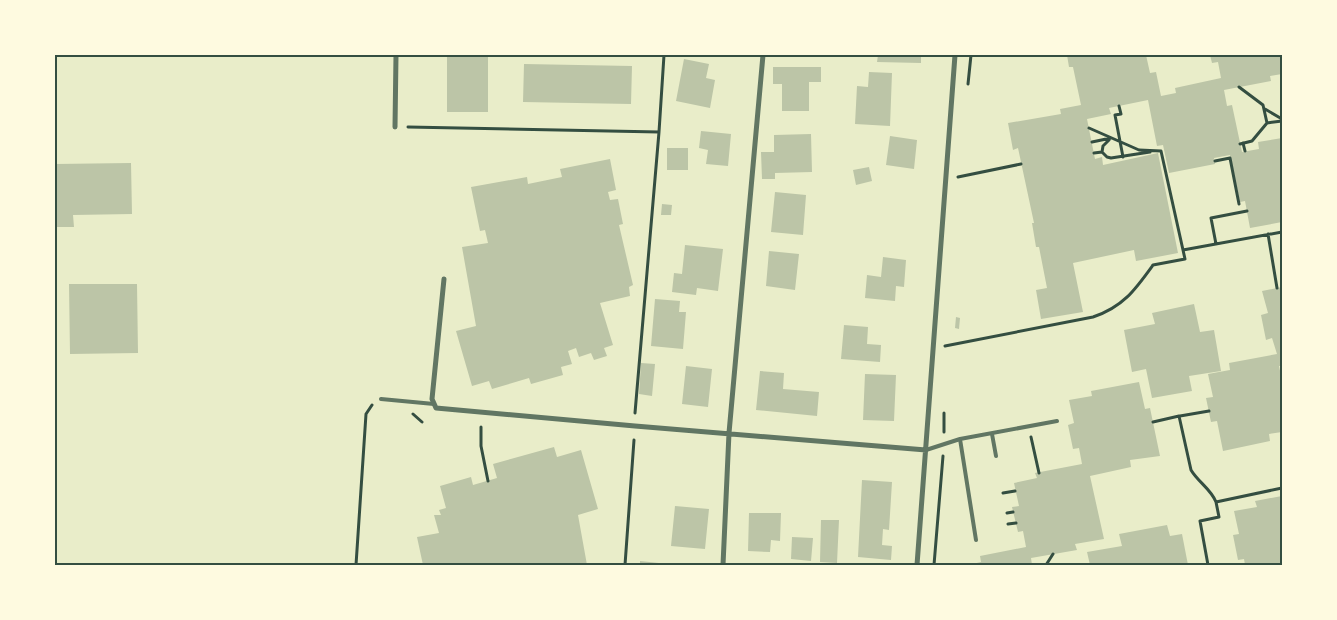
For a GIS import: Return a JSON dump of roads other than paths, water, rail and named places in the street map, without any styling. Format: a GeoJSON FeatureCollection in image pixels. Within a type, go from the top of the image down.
{"type":"FeatureCollection","features":[{"type":"Feature","properties":{"kind":"street"},"geometry":{"type":"LineString","coordinates":[[395,127],[396,55]]}},
{"type":"Feature","properties":{"kind":"street"},"geometry":{"type":"LineString","coordinates":[[723,565],[729,433],[763,55]]}},
{"type":"Feature","properties":{"kind":"street"},"geometry":{"type":"LineString","coordinates":[[917,565],[955,55]]}},
{"type":"Feature","properties":{"kind":"street"},"geometry":{"type":"LineString","coordinates":[[444,279],[432,399],[436,408],[926,450]]}},
{"type":"Feature","properties":{"kind":"lane"},"geometry":{"type":"LineString","coordinates":[[381,399],[434,404]]}},
{"type":"Feature","properties":{"kind":"lane"},"geometry":{"type":"LineString","coordinates":[[926,450],[960,439],[1057,421]]}},
{"type":"Feature","properties":{"kind":"lane"},"geometry":{"type":"LineString","coordinates":[[992,434],[996,456]]}},
{"type":"Feature","properties":{"kind":"lane"},"geometry":{"type":"LineString","coordinates":[[960,439],[976,540]]}}]}
